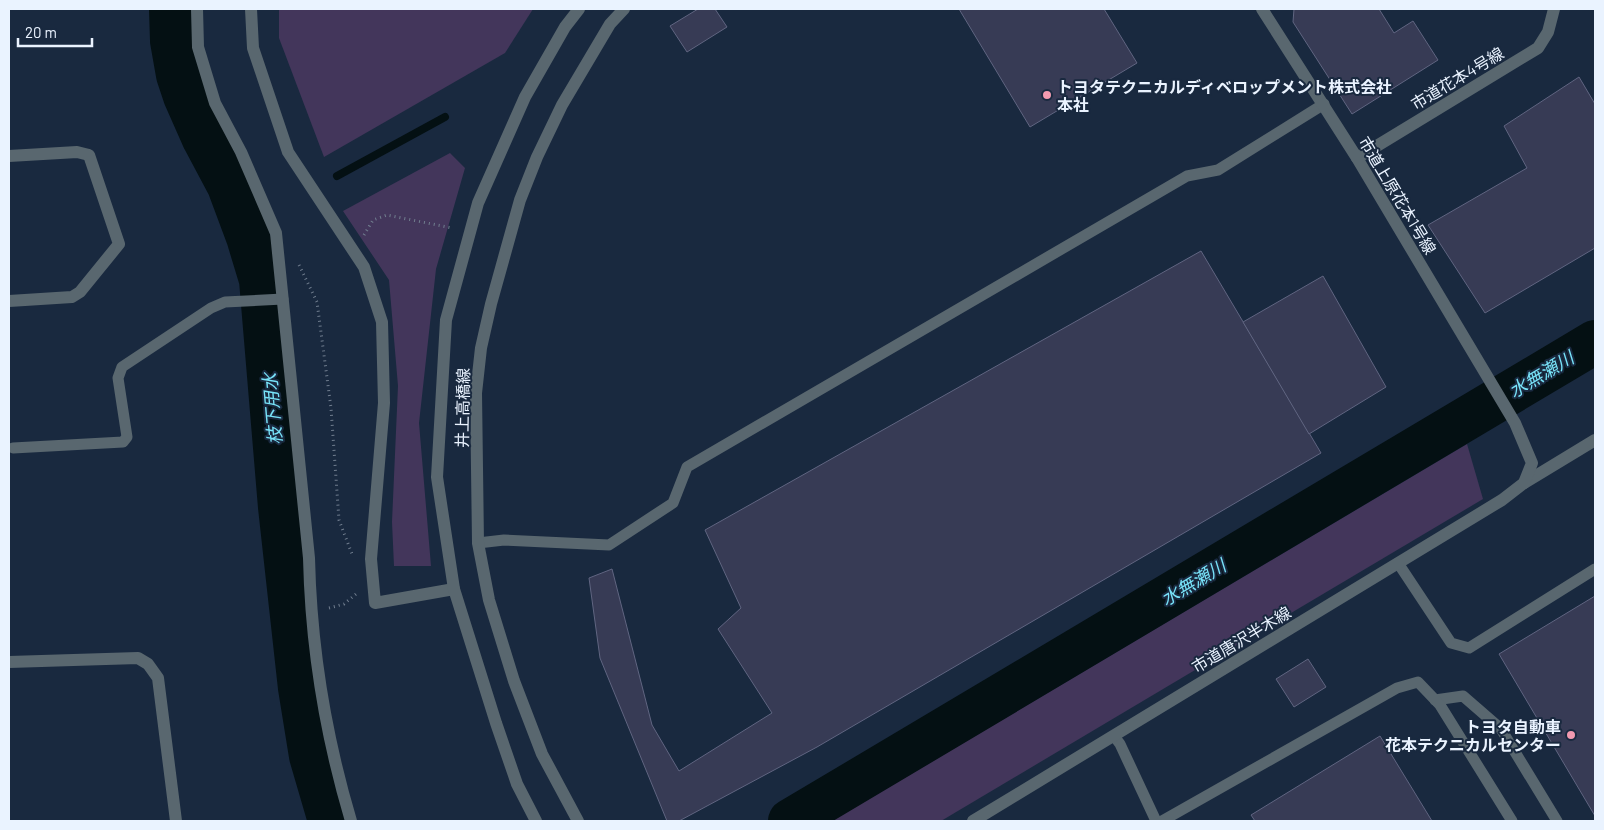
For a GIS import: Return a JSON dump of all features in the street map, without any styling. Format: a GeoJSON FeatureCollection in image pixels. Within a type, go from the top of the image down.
{"type":"FeatureCollection","features":[{"type":"Feature","properties":{"kind":"street"},"geometry":{"type":"LineString","coordinates":[[197,9],[198,47],[215,103],[241,152],[276,233],[281,299],[309,558],[310,600],[315,645],[336,772],[351,821]]}},
{"type":"Feature","properties":{"kind":"street"},"geometry":{"type":"LineString","coordinates":[[251,9],[253,48],[288,152],[364,267],[382,322],[384,403],[370,559],[375,603],[454,589]]}},
{"type":"Feature","properties":{"kind":"street","name":"井上高橋線"},"geometry":{"type":"LineString","coordinates":[[536,821],[517,784],[454,589],[437,477],[446,320],[478,203],[525,98],[565,26],[579,9]]}},
{"type":"Feature","properties":{"kind":"street","name":"井上高橋線"},"geometry":{"type":"LineString","coordinates":[[578,821],[542,754],[514,681],[489,600],[478,543],[476,393],[481,348],[504,252],[520,200],[562,105],[610,24],[624,9]]}},
{"type":"Feature","properties":{"kind":"street","name":"市道上原花本1号線"},"geometry":{"type":"LineString","coordinates":[[1262,9],[1324,104],[1515,423],[1532,463],[1524,483]]}},
{"type":"Feature","properties":{"kind":"street","name":"市道花本4号線"},"geometry":{"type":"LineString","coordinates":[[1357,158],[1538,48],[1548,32],[1554,9]]}},
{"type":"Feature","properties":{"kind":"street"},"geometry":{"type":"LineString","coordinates":[[9,156],[77,152],[89,155],[119,244],[80,292],[72,297],[9,301]]}},
{"type":"Feature","properties":{"kind":"street","name":"市道唐沢半木線"},"geometry":{"type":"LineString","coordinates":[[973,821],[1502,500],[1524,483],[1595,440]]}},
{"type":"Feature","properties":{"kind":"street"},"geometry":{"type":"LineString","coordinates":[[9,662],[138,658],[148,664],[158,678],[176,821]]}},
{"type":"Feature","properties":{"kind":"lane"},"geometry":{"type":"LineString","coordinates":[[478,543],[504,540],[609,545],[673,503],[687,467],[1187,176],[1218,170],[1324,104]]}},
{"type":"Feature","properties":{"kind":"lane"},"geometry":{"type":"LineString","coordinates":[[13,448],[123,442],[126,437],[118,378],[122,367],[211,308],[225,302],[281,299]]}},
{"type":"Feature","properties":{"kind":"lane"},"geometry":{"type":"LineString","coordinates":[[1398,563],[1450,643],[1469,648],[1595,568]]}},
{"type":"Feature","properties":{"kind":"lane"},"geometry":{"type":"LineString","coordinates":[[1162,821],[1182,816],[1397,688],[1418,682],[1435,700],[1512,821]]}},
{"type":"Feature","properties":{"kind":"lane"},"geometry":{"type":"LineString","coordinates":[[1435,700],[1464,696],[1501,729],[1557,821]]}},
{"type":"Feature","properties":{"kind":"lane"},"geometry":{"type":"LineString","coordinates":[[1114,736],[1120,744],[1156,821]]}},
{"type":"Feature","properties":{"kind":"path"},"geometry":{"type":"LineString","coordinates":[[354,253],[372,220],[387,215],[470,232]]}},
{"type":"Feature","properties":{"kind":"path"},"geometry":{"type":"LineString","coordinates":[[296,258],[317,302],[331,408],[339,520],[356,560]]}},
{"type":"Feature","properties":{"kind":"shaded area"},"geometry":{"type":"Polygon","coordinates":[[[279,9],[533,9],[505,53],[324,157],[279,38],[279,9]]]}},
{"type":"Feature","properties":{"kind":"shaded area"},"geometry":{"type":"Polygon","coordinates":[[[450,153],[465,168],[436,269],[419,423],[431,566],[394,566],[392,522],[398,386],[389,280],[343,211],[450,153]]]}},
{"type":"Feature","properties":{"kind":"shaded area"},"geometry":{"type":"Polygon","coordinates":[[[1467,444],[1483,499],[941,821],[832,821],[1467,444]]]}},
{"type":"Feature","properties":{"kind":"building"},"geometry":{"type":"Polygon","coordinates":[[[698,9],[715,9],[727,27],[687,52],[670,26],[698,9]]]}},
{"type":"Feature","properties":{"kind":"building","name":"トヨタテクニカルディベロップメント株式会社 本社"},"geometry":{"type":"Polygon","coordinates":[[[959,9],[1104,9],[1137,63],[1030,127],[959,9]]]}},
{"type":"Feature","properties":{"kind":"building"},"geometry":{"type":"Polygon","coordinates":[[[1294,9],[1379,9],[1394,33],[1413,21],[1438,60],[1352,114],[1293,22],[1294,9]]]}},
{"type":"Feature","properties":{"kind":"building"},"geometry":{"type":"Polygon","coordinates":[[[1579,77],[1595,104],[1595,248],[1485,313],[1428,225],[1527,168],[1504,126],[1579,77]]]}},
{"type":"Feature","properties":{"kind":"building"},"geometry":{"type":"Polygon","coordinates":[[[1201,251],[1321,453],[817,747],[679,821],[667,821],[600,658],[589,578],[612,569],[652,725],[679,771],[772,713],[718,629],[741,608],[705,530],[1201,251]]]}},
{"type":"Feature","properties":{"kind":"building"},"geometry":{"type":"Polygon","coordinates":[[[1323,276],[1386,387],[1309,434],[1243,322],[1323,276]]]}},
{"type":"Feature","properties":{"kind":"building","name":"トヨタ自動車 花本テクニカルセンター"},"geometry":{"type":"Polygon","coordinates":[[[1595,596],[1595,816],[1499,654],[1595,596]]]}},
{"type":"Feature","properties":{"kind":"building"},"geometry":{"type":"Polygon","coordinates":[[[1308,659],[1326,687],[1294,707],[1276,679],[1308,659]]]}},
{"type":"Feature","properties":{"kind":"building"},"geometry":{"type":"Polygon","coordinates":[[[1380,736],[1432,821],[1255,821],[1251,815],[1380,736]]]}},
{"type":"Feature","properties":{"kind":"waterway","name":"枝下用水"},"geometry":{"type":"LineString","coordinates":[[171,9],[172,41],[178,75],[204,139],[229,186],[248,237],[261,280],[280,507],[300,688],[311,756],[330,821]]}},
{"type":"Feature","properties":{"kind":"waterway"},"geometry":{"type":"LineString","coordinates":[[337,176],[445,117]]}},
{"type":"Feature","properties":{"kind":"waterway","name":"水無瀬川"},"geometry":{"type":"LineString","coordinates":[[790,821],[1595,342]]}},
{"type":"Feature","properties":{"kind":"place","name":"トヨタテクニカルディベロップメント株式会社 本社"},"geometry":{"type":"Point","coordinates":[1047,95]}},
{"type":"Feature","properties":{"kind":"place","name":"トヨタ自動車 花本テクニカルセンター"},"geometry":{"type":"Point","coordinates":[1571,735]}}]}
